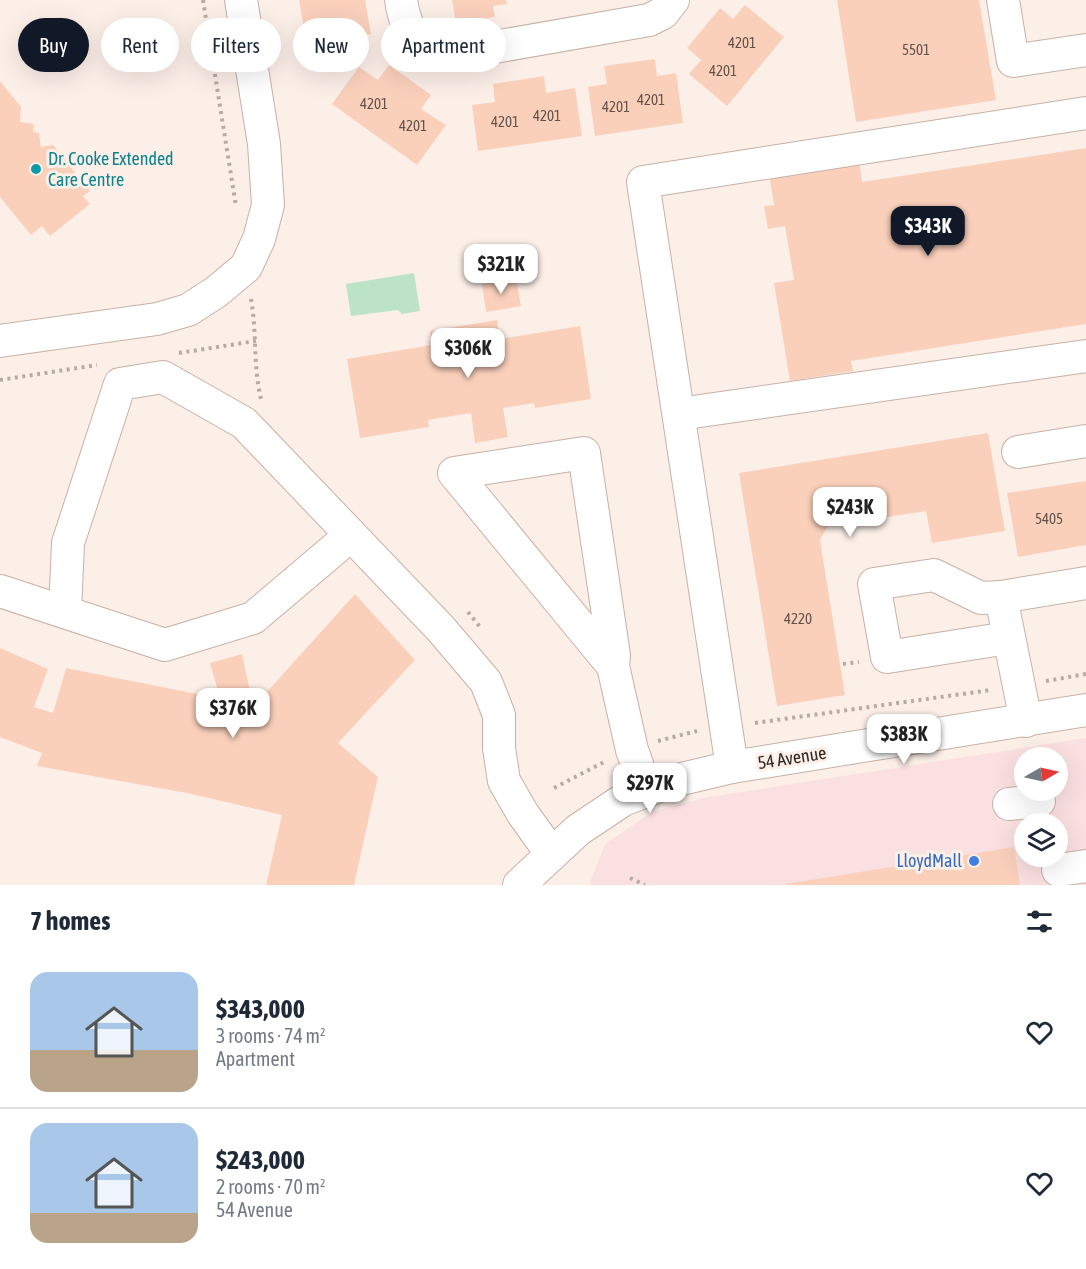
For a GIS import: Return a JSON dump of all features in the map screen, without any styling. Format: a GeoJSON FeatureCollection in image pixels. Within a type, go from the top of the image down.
{"type":"FeatureCollection","features":[{"type":"Feature","properties":{"kind":"street"},"geometry":{"type":"LineString","coordinates":[[0,341],[158,319],[188,310],[216,292],[246,267],[259,239],[268,206],[264,144],[241,0]]}},
{"type":"Feature","properties":{"kind":"street"},"geometry":{"type":"LineString","coordinates":[[401,0],[403,17],[422,43],[439,52],[460,53],[649,20],[663,13],[673,0]]}},
{"type":"Feature","properties":{"kind":"street"},"geometry":{"type":"LineString","coordinates":[[1003,0],[1013,61],[1086,50]]}},
{"type":"Feature","properties":{"kind":"street"},"geometry":{"type":"LineString","coordinates":[[732,767],[643,182],[1086,113]]}},
{"type":"Feature","properties":{"kind":"street"},"geometry":{"type":"LineString","coordinates":[[679,414],[1086,356]]}},
{"type":"Feature","properties":{"kind":"street"},"geometry":{"type":"LineString","coordinates":[[65,612],[68,543],[120,384],[163,377],[244,423],[441,629],[486,682],[499,715],[499,748],[504,781],[523,814],[551,853]]}},
{"type":"Feature","properties":{"kind":"street"},"geometry":{"type":"LineString","coordinates":[[1018,452],[1086,441]]}},
{"type":"Feature","properties":{"kind":"street"},"geometry":{"type":"LineString","coordinates":[[613,666],[454,473],[584,453],[614,655],[613,666],[632,750],[646,789]]}},
{"type":"Feature","properties":{"kind":"street"},"geometry":{"type":"LineString","coordinates":[[0,591],[165,645],[253,618],[351,535]]}},
{"type":"Feature","properties":{"kind":"street"},"geometry":{"type":"LineString","coordinates":[[1008,639],[887,657],[874,584],[934,575],[981,598],[1001,597],[1086,583]]}},
{"type":"Feature","properties":{"kind":"street"},"geometry":{"type":"LineString","coordinates":[[1001,597],[1026,721]]}},
{"type":"Feature","properties":{"kind":"street","name":"54 Avenue"},"geometry":{"type":"LineString","coordinates":[[527,882],[551,853],[600,815],[646,789],[702,772],[1086,710]]}},
{"type":"Feature","properties":{"kind":"path"},"geometry":{"type":"LineString","coordinates":[[203,0],[237,210]]}},
{"type":"Feature","properties":{"kind":"path"},"geometry":{"type":"LineString","coordinates":[[249,292],[255,322],[257,375],[263,406]]}},
{"type":"Feature","properties":{"kind":"path"},"geometry":{"type":"LineString","coordinates":[[1042,682],[1086,674]]}},
{"type":"Feature","properties":{"kind":"path"},"geometry":{"type":"LineString","coordinates":[[754,724],[984,691]]}},
{"type":"Feature","properties":{"kind":"path"},"geometry":{"type":"LineString","coordinates":[[648,744],[697,731]]}},
{"type":"Feature","properties":{"kind":"path"},"geometry":{"type":"LineString","coordinates":[[554,788],[615,756]]}},
{"type":"Feature","properties":{"kind":"path"},"geometry":{"type":"LineString","coordinates":[[630,878],[645,885]]}},
{"type":"Feature","properties":{"kind":"shaded area"},"geometry":{"type":"Polygon","coordinates":[[[1086,738],[1086,885],[589,885],[605,844],[652,812],[703,798],[1014,749],[1014,801],[1068,801],[1068,747],[1029,747],[1086,738]]]}},
{"type":"Feature","properties":{"kind":"green space"},"geometry":{"type":"Polygon","coordinates":[[[414,273],[420,311],[402,314],[398,310],[351,316],[346,284],[414,273]]]}},
{"type":"Feature","properties":{"kind":"building"},"geometry":{"type":"Polygon","coordinates":[[[299,0],[365,0],[368,18],[302,18],[299,0]]]}},
{"type":"Feature","properties":{"kind":"building"},"geometry":{"type":"Polygon","coordinates":[[[452,0],[506,0],[507,4],[493,6],[495,17],[455,18],[452,0]]]}},
{"type":"Feature","properties":{"kind":"building"},"geometry":{"type":"Polygon","coordinates":[[[837,0],[979,0],[996,100],[856,122],[837,0]]]}},
{"type":"Feature","properties":{"kind":"building"},"geometry":{"type":"Polygon","coordinates":[[[745,5],[784,37],[727,106],[689,74],[701,60],[687,48],[720,8],[733,19],[745,5]]]}},
{"type":"Feature","properties":{"kind":"building"},"geometry":{"type":"Polygon","coordinates":[[[655,59],[657,76],[676,73],[683,123],[595,136],[588,87],[607,84],[604,66],[655,59]]]}},
{"type":"Feature","properties":{"kind":"building"},"geometry":{"type":"Polygon","coordinates":[[[355,72],[366,72],[378,80],[384,72],[399,72],[431,95],[421,109],[446,125],[417,165],[332,104],[355,72]]]}},
{"type":"Feature","properties":{"kind":"building"},"geometry":{"type":"Polygon","coordinates":[[[544,76],[546,93],[575,88],[582,136],[478,151],[472,105],[495,102],[493,84],[544,76]]]}},
{"type":"Feature","properties":{"kind":"building","name":"Dr. Cooke Extended Care Centre"},"geometry":{"type":"Polygon","coordinates":[[[0,81],[21,107],[20,122],[34,124],[33,132],[39,133],[41,147],[53,145],[90,191],[83,196],[90,204],[50,236],[42,226],[31,235],[0,197],[0,81]]]}},
{"type":"Feature","properties":{"kind":"building"},"geometry":{"type":"Polygon","coordinates":[[[1086,148],[1086,324],[851,361],[853,371],[790,381],[774,283],[794,280],[785,226],[768,229],[764,206],[774,205],[769,173],[859,159],[862,182],[1086,148]]]}},
{"type":"Feature","properties":{"kind":"building"},"geometry":{"type":"Polygon","coordinates":[[[516,278],[521,306],[486,312],[482,284],[516,278]]]}},
{"type":"Feature","properties":{"kind":"building"},"geometry":{"type":"Polygon","coordinates":[[[497,320],[500,339],[580,326],[591,399],[535,408],[534,403],[503,408],[508,437],[475,443],[471,413],[428,420],[429,427],[360,438],[347,359],[432,345],[430,331],[497,320]]]}},
{"type":"Feature","properties":{"kind":"building"},"geometry":{"type":"Polygon","coordinates":[[[988,433],[1005,531],[932,543],[926,511],[828,526],[820,540],[845,695],[777,706],[739,473],[988,433]]]}},
{"type":"Feature","properties":{"kind":"building"},"geometry":{"type":"Polygon","coordinates":[[[1086,481],[1086,545],[1018,557],[1007,493],[1086,481]]]}},
{"type":"Feature","properties":{"kind":"building"},"geometry":{"type":"Polygon","coordinates":[[[355,594],[415,660],[338,743],[378,777],[354,885],[266,885],[282,815],[187,793],[37,766],[42,753],[0,737],[0,648],[48,669],[34,707],[53,713],[66,668],[212,697],[217,688],[210,663],[242,654],[251,696],[265,694],[355,594]]]}},
{"type":"Feature","properties":{"kind":"building","name":"LloydMall"},"geometry":{"type":"Polygon","coordinates":[[[1014,847],[1014,867],[1017,867],[1020,885],[786,885],[1014,847]]]}},
{"type":"Feature","properties":{"kind":"place","name":"Dr. Cooke Extended Care Centre"},"geometry":{"type":"Point","coordinates":[36,169]}},
{"type":"Feature","properties":{"kind":"place","name":"LloydMall"},"geometry":{"type":"Point","coordinates":[974,861]}}]}
